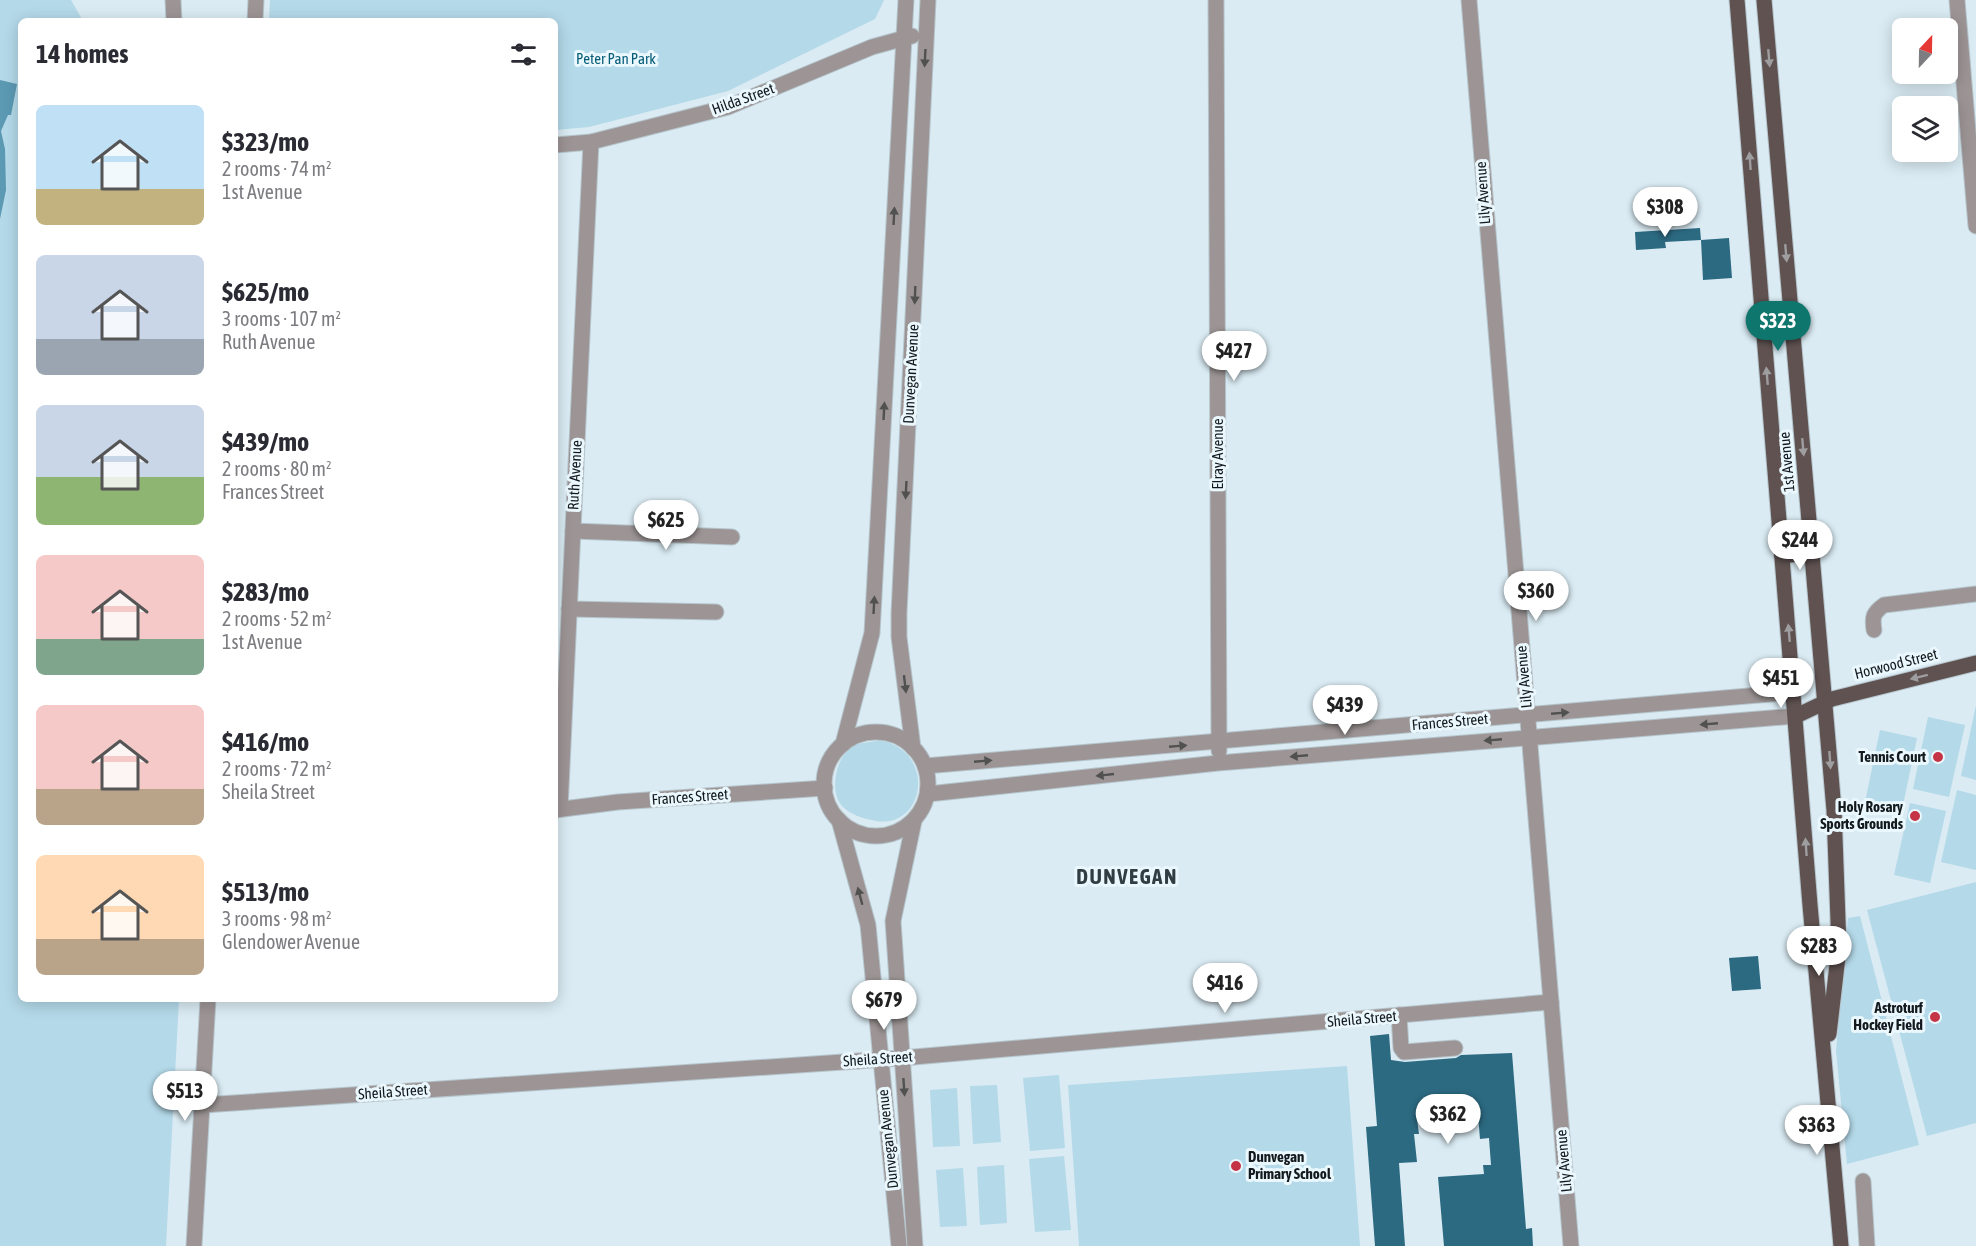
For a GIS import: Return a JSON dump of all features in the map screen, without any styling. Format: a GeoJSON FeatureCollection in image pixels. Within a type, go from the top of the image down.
{"type":"FeatureCollection","features":[{"type":"Feature","properties":{"kind":"main road","name":"1st Avenue"},"geometry":{"type":"LineString","coordinates":[[1737,0],[1810,905],[1841,1246]]}},
{"type":"Feature","properties":{"kind":"main road","name":"1st Avenue"},"geometry":{"type":"LineString","coordinates":[[1764,0],[1826,701],[1840,920],[1826,1064]]}},
{"type":"Feature","properties":{"kind":"main road"},"geometry":{"type":"LineString","coordinates":[[1753,200],[1781,200]]}},
{"type":"Feature","properties":{"kind":"main road"},"geometry":{"type":"LineString","coordinates":[[1782,556],[1813,552]]}},
{"type":"Feature","properties":{"kind":"main road","name":"Horwood Street"},"geometry":{"type":"LineString","coordinates":[[1796,716],[1826,701],[1976,663]]}},
{"type":"Feature","properties":{"kind":"main road","name":"Horwood Street"},"geometry":{"type":"LineString","coordinates":[[1794,692],[1826,701]]}},
{"type":"Feature","properties":{"kind":"street"},"geometry":{"type":"LineString","coordinates":[[173,0],[174,18]]}},
{"type":"Feature","properties":{"kind":"street"},"geometry":{"type":"LineString","coordinates":[[255,18],[256,0]]}},
{"type":"Feature","properties":{"kind":"street","name":"Dunvegan Avenue"},"geometry":{"type":"LineString","coordinates":[[843,744],[872,633],[906,0]]}},
{"type":"Feature","properties":{"kind":"street","name":"Dunvegan Avenue"},"geometry":{"type":"LineString","coordinates":[[913,748],[899,637],[928,0]]}},
{"type":"Feature","properties":{"kind":"street","name":"Elray Avenue"},"geometry":{"type":"LineString","coordinates":[[1216,0],[1218,763]]}},
{"type":"Feature","properties":{"kind":"street","name":"Lily Avenue"},"geometry":{"type":"LineString","coordinates":[[1469,0],[1571,1246]]}},
{"type":"Feature","properties":{"kind":"street"},"geometry":{"type":"LineString","coordinates":[[1957,0],[1976,226]]}},
{"type":"Feature","properties":{"kind":"street","name":"Hilda Street"},"geometry":{"type":"LineString","coordinates":[[558,145],[591,141],[728,106],[872,47],[926,33]]}},
{"type":"Feature","properties":{"kind":"street","name":"Ruth Avenue"},"geometry":{"type":"LineString","coordinates":[[558,810],[591,141]]}},
{"type":"Feature","properties":{"kind":"street"},"geometry":{"type":"LineString","coordinates":[[891,267],[915,268]]}},
{"type":"Feature","properties":{"kind":"street"},"geometry":{"type":"LineString","coordinates":[[885,385],[910,386]]}},
{"type":"Feature","properties":{"kind":"street"},"geometry":{"type":"LineString","coordinates":[[878,515],[904,517]]}},
{"type":"Feature","properties":{"kind":"street"},"geometry":{"type":"LineString","coordinates":[[573,531],[732,537]]}},
{"type":"Feature","properties":{"kind":"street"},"geometry":{"type":"LineString","coordinates":[[1874,630],[1872,618],[1875,611],[1884,605],[1976,594]]}},
{"type":"Feature","properties":{"kind":"street"},"geometry":{"type":"LineString","coordinates":[[569,609],[716,612]]}},
{"type":"Feature","properties":{"kind":"street"},"geometry":{"type":"LineString","coordinates":[[872,633],[899,637]]}},
{"type":"Feature","properties":{"kind":"street","name":"Frances Street"},"geometry":{"type":"LineString","coordinates":[[925,766],[1219,743],[1794,692]]}},
{"type":"Feature","properties":{"kind":"street","name":"Frances Street"},"geometry":{"type":"LineString","coordinates":[[928,794],[1218,763],[1796,716]]}},
{"type":"Feature","properties":{"kind":"street"},"geometry":{"type":"LineString","coordinates":[[871,733],[886,734],[901,739],[913,748],[925,766],[928,794],[914,821],[885,836],[868,836],[852,830],[839,820],[829,805],[825,788],[826,771],[833,756],[843,744],[856,736],[871,733]]}},
{"type":"Feature","properties":{"kind":"street","name":"Frances Street"},"geometry":{"type":"LineString","coordinates":[[558,810],[618,802],[825,788]]}},
{"type":"Feature","properties":{"kind":"street","name":"Dunvegan Avenue"},"geometry":{"type":"LineString","coordinates":[[839,820],[868,925],[899,1246]]}},
{"type":"Feature","properties":{"kind":"street","name":"Dunvegan Avenue"},"geometry":{"type":"LineString","coordinates":[[914,821],[893,921],[915,1246]]}},
{"type":"Feature","properties":{"kind":"street"},"geometry":{"type":"LineString","coordinates":[[868,925],[893,921]]}},
{"type":"Feature","properties":{"kind":"street"},"geometry":{"type":"LineString","coordinates":[[194,1246],[208,1002]]}},
{"type":"Feature","properties":{"kind":"street","name":"Sheila Street"},"geometry":{"type":"LineString","coordinates":[[203,1105],[902,1058],[1551,1002]]}},
{"type":"Feature","properties":{"kind":"street"},"geometry":{"type":"LineString","coordinates":[[1399,1016],[1401,1048],[1404,1052],[1455,1048]]}},
{"type":"Feature","properties":{"kind":"street"},"geometry":{"type":"LineString","coordinates":[[1863,1181],[1868,1246]]}},
{"type":"Feature","properties":{"kind":"green space"},"geometry":{"type":"Polygon","coordinates":[[[0,0],[71,0],[81,18],[18,18],[18,1002],[179,1002],[166,1246],[0,1246],[0,0]]]}},
{"type":"Feature","properties":{"kind":"green space","name":"Peter Pan Park"},"geometry":{"type":"Polygon","coordinates":[[[270,0],[884,0],[875,19],[728,91],[589,127],[558,130],[558,18],[269,18],[270,0]]]}},
{"type":"Feature","properties":{"kind":"green space"},"geometry":{"type":"Polygon","coordinates":[[[1976,705],[1976,780],[1961,776],[1976,705]]]}},
{"type":"Feature","properties":{"kind":"green space"},"geometry":{"type":"Polygon","coordinates":[[[1928,717],[1965,725],[1949,797],[1913,789],[1928,717]]]}},
{"type":"Feature","properties":{"kind":"green space"},"geometry":{"type":"Polygon","coordinates":[[[1880,730],[1917,738],[1902,810],[1865,802],[1880,730]]]}},
{"type":"Feature","properties":{"kind":"green space"},"geometry":{"type":"Polygon","coordinates":[[[880,740],[899,748],[911,760],[917,775],[918,790],[913,804],[903,815],[889,821],[868,819],[850,812],[839,801],[835,786],[841,761],[850,748],[880,740]]]}},
{"type":"Feature","properties":{"kind":"green space"},"geometry":{"type":"Polygon","coordinates":[[[1957,790],[1976,795],[1976,870],[1941,862],[1957,790]]]}},
{"type":"Feature","properties":{"kind":"green space"},"geometry":{"type":"Polygon","coordinates":[[[1910,803],[1946,811],[1930,883],[1894,875],[1910,803]]]}},
{"type":"Feature","properties":{"kind":"green space","name":"Astroturf Hockey Field"},"geometry":{"type":"Polygon","coordinates":[[[1976,882],[1976,1123],[1927,1136],[1867,910],[1976,882]]]}},
{"type":"Feature","properties":{"kind":"green space"},"geometry":{"type":"Polygon","coordinates":[[[1860,916],[1919,1145],[1847,1164],[1836,1051],[1848,918],[1860,916]]]}},
{"type":"Feature","properties":{"kind":"green space"},"geometry":{"type":"Polygon","coordinates":[[[1347,1066],[1360,1246],[1079,1246],[1068,1085],[1347,1066]]]}},
{"type":"Feature","properties":{"kind":"green space"},"geometry":{"type":"Polygon","coordinates":[[[1059,1075],[1065,1148],[1030,1151],[1023,1078],[1059,1075]]]}},
{"type":"Feature","properties":{"kind":"green space"},"geometry":{"type":"Polygon","coordinates":[[[997,1085],[1001,1142],[973,1144],[970,1086],[997,1085]]]}},
{"type":"Feature","properties":{"kind":"green space"},"geometry":{"type":"Polygon","coordinates":[[[957,1088],[960,1146],[933,1147],[930,1090],[957,1088]]]}},
{"type":"Feature","properties":{"kind":"green space"},"geometry":{"type":"Polygon","coordinates":[[[1064,1156],[1071,1230],[1035,1232],[1029,1159],[1064,1156]]]}},
{"type":"Feature","properties":{"kind":"green space"},"geometry":{"type":"Polygon","coordinates":[[[1004,1165],[1007,1223],[980,1225],[977,1167],[1004,1165]]]}},
{"type":"Feature","properties":{"kind":"green space"},"geometry":{"type":"Polygon","coordinates":[[[963,1168],[967,1226],[940,1227],[936,1170],[963,1168]]]}},
{"type":"Feature","properties":{"kind":"shaded area"},"geometry":{"type":"Polygon","coordinates":[[[0,80],[17,84],[11,115],[8,115],[1,131],[5,149],[6,190],[0,219],[0,80]]]}},
{"type":"Feature","properties":{"kind":"building"},"geometry":{"type":"Polygon","coordinates":[[[1700,228],[1701,240],[1665,242],[1666,248],[1636,250],[1635,232],[1700,228]]]}},
{"type":"Feature","properties":{"kind":"building"},"geometry":{"type":"Polygon","coordinates":[[[1729,238],[1732,278],[1703,280],[1701,240],[1729,238]]]}},
{"type":"Feature","properties":{"kind":"building"},"geometry":{"type":"Polygon","coordinates":[[[1758,956],[1761,989],[1732,991],[1729,958],[1758,956]]]}},
{"type":"Feature","properties":{"kind":"building"},"geometry":{"type":"Polygon","coordinates":[[[1389,1034],[1391,1060],[1405,1062],[1456,1058],[1461,1055],[1512,1053],[1526,1229],[1532,1228],[1533,1246],[1444,1246],[1438,1177],[1484,1174],[1483,1165],[1491,1165],[1489,1138],[1480,1139],[1478,1115],[1417,1119],[1419,1134],[1414,1134],[1417,1162],[1399,1163],[1405,1246],[1375,1246],[1366,1127],[1377,1126],[1370,1036],[1389,1034]]]}},
{"type":"Feature","properties":{"kind":"place","name":"Tennis Court"},"geometry":{"type":"Point","coordinates":[1938,757]}},
{"type":"Feature","properties":{"kind":"place","name":"Holy Rosary Sports Grounds"},"geometry":{"type":"Point","coordinates":[1915,816]}},
{"type":"Feature","properties":{"kind":"place","name":"Astroturf Hockey Field"},"geometry":{"type":"Point","coordinates":[1935,1017]}},
{"type":"Feature","properties":{"kind":"place","name":"Dunvegan Primary School"},"geometry":{"type":"Point","coordinates":[1236,1166]}},
{"type":"Feature","properties":{"kind":"district","name":"DUNVEGAN"},"geometry":{"type":"Point","coordinates":[1127,877]}}]}
